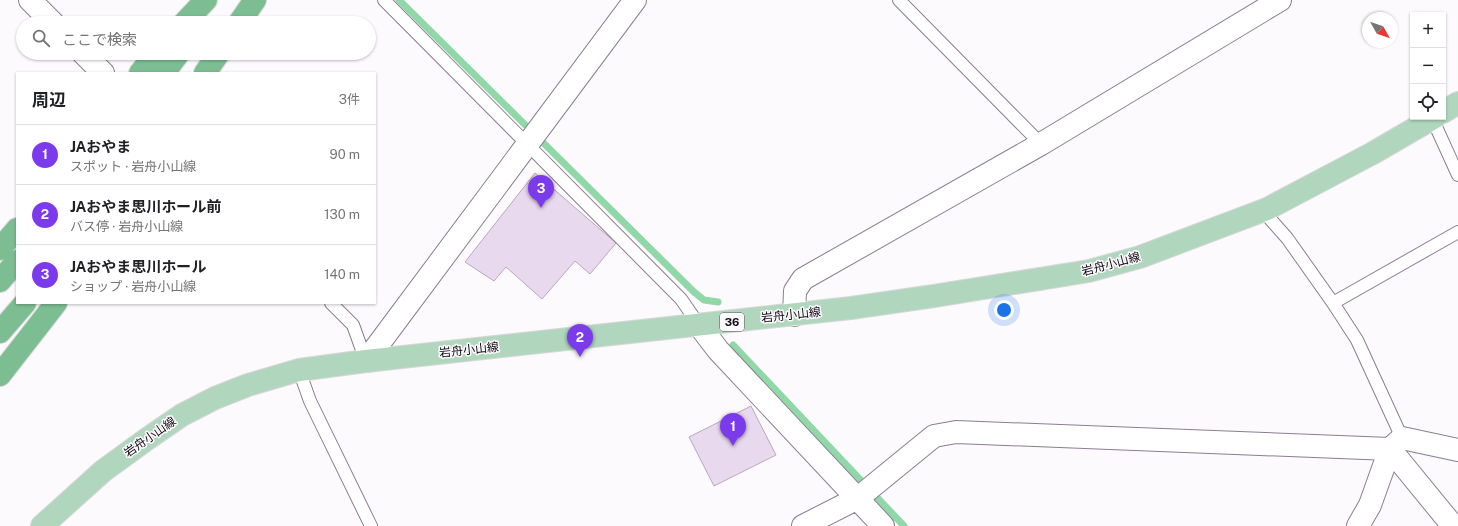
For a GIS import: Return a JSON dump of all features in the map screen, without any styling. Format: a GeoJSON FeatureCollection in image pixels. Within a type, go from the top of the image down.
{"type":"FeatureCollection","features":[{"type":"Feature","properties":{"kind":"highway"},"geometry":{"type":"LineString","coordinates":[[191,16],[206,0]]}},
{"type":"Feature","properties":{"kind":"highway"},"geometry":{"type":"LineString","coordinates":[[206,16],[216,0]]}},
{"type":"Feature","properties":{"kind":"highway"},"geometry":{"type":"LineString","coordinates":[[244,16],[255,0]]}},
{"type":"Feature","properties":{"kind":"highway"},"geometry":{"type":"LineString","coordinates":[[141,72],[150,60]]}},
{"type":"Feature","properties":{"kind":"highway"},"geometry":{"type":"LineString","coordinates":[[165,72],[174,60]]}},
{"type":"Feature","properties":{"kind":"highway"},"geometry":{"type":"LineString","coordinates":[[206,72],[214,60]]}},
{"type":"Feature","properties":{"kind":"highway"},"geometry":{"type":"LineString","coordinates":[[0,249],[16,230]]}},
{"type":"Feature","properties":{"kind":"highway"},"geometry":{"type":"LineString","coordinates":[[0,281],[16,262]]}},
{"type":"Feature","properties":{"kind":"highway"},"geometry":{"type":"LineString","coordinates":[[0,332],[23,304]]}},
{"type":"Feature","properties":{"kind":"highway"},"geometry":{"type":"LineString","coordinates":[[0,375],[55,304]]}},
{"type":"Feature","properties":{"kind":"main road","name":"岩舟小山線"},"geometry":{"type":"LineString","coordinates":[[1446,110],[1458,103]]}},
{"type":"Feature","properties":{"kind":"main road","name":"岩舟小山線"},"geometry":{"type":"LineString","coordinates":[[42,526],[103,471],[182,415],[215,398],[248,385],[299,370],[366,361],[794,315],[934,296],[1089,271],[1140,257],[1263,211],[1366,157],[1430,120]]}},
{"type":"Feature","properties":{"kind":"street"},"geometry":{"type":"LineString","coordinates":[[30,0],[46,16]]}},
{"type":"Feature","properties":{"kind":"street"},"geometry":{"type":"LineString","coordinates":[[366,361],[635,0]]}},
{"type":"Feature","properties":{"kind":"street"},"geometry":{"type":"LineString","coordinates":[[794,315],[795,291],[803,279],[1041,144],[1280,0]]}},
{"type":"Feature","properties":{"kind":"street"},"geometry":{"type":"LineString","coordinates":[[90,60],[102,72]]}},
{"type":"Feature","properties":{"kind":"street"},"geometry":{"type":"LineString","coordinates":[[699,325],[718,350],[883,526]]}},
{"type":"Feature","properties":{"kind":"street"},"geometry":{"type":"LineString","coordinates":[[803,526],[858,498],[934,436],[956,432],[1396,444],[1458,450]]}},
{"type":"Feature","properties":{"kind":"street"},"geometry":{"type":"LineString","coordinates":[[1358,526],[1370,505],[1396,444]]}},
{"type":"Feature","properties":{"kind":"street"},"geometry":{"type":"LineString","coordinates":[[1396,444],[1453,526]]}},
{"type":"Feature","properties":{"kind":"lane"},"geometry":{"type":"LineString","coordinates":[[384,0],[681,300],[699,325]]}},
{"type":"Feature","properties":{"kind":"lane"},"geometry":{"type":"LineString","coordinates":[[899,0],[1041,144]]}},
{"type":"Feature","properties":{"kind":"lane"},"geometry":{"type":"LineString","coordinates":[[1438,120],[1458,175]]}},
{"type":"Feature","properties":{"kind":"lane"},"geometry":{"type":"LineString","coordinates":[[1263,211],[1287,238],[1333,303],[1356,340],[1396,444]]}},
{"type":"Feature","properties":{"kind":"lane"},"geometry":{"type":"LineString","coordinates":[[1333,303],[1458,232]]}},
{"type":"Feature","properties":{"kind":"lane"},"geometry":{"type":"LineString","coordinates":[[332,304],[353,325],[366,361]]}},
{"type":"Feature","properties":{"kind":"lane"},"geometry":{"type":"LineString","coordinates":[[299,370],[310,402],[371,526]]}},
{"type":"Feature","properties":{"kind":"building"},"geometry":{"type":"Polygon","coordinates":[[[535,173],[616,243],[590,274],[575,261],[542,299],[506,267],[494,281],[465,262],[535,173]]]}},
{"type":"Feature","properties":{"kind":"building"},"geometry":{"type":"Polygon","coordinates":[[[751,406],[776,455],[714,486],[689,437],[751,406]]]}},
{"type":"Feature","properties":{"kind":"waterway"},"geometry":{"type":"LineString","coordinates":[[399,0],[694,292],[704,300],[718,302]]}},
{"type":"Feature","properties":{"kind":"waterway"},"geometry":{"type":"LineString","coordinates":[[733,345],[904,526]]}},
{"type":"Feature","properties":{"kind":"place","name":"JAおやま思川ホール"},"geometry":{"type":"Point","coordinates":[541,208]}},
{"type":"Feature","properties":{"kind":"place","name":"JAおやま思川ホール前"},"geometry":{"type":"Point","coordinates":[580,357]}},
{"type":"Feature","properties":{"kind":"place","name":"JAおやま"},"geometry":{"type":"Point","coordinates":[733,446]}}]}
